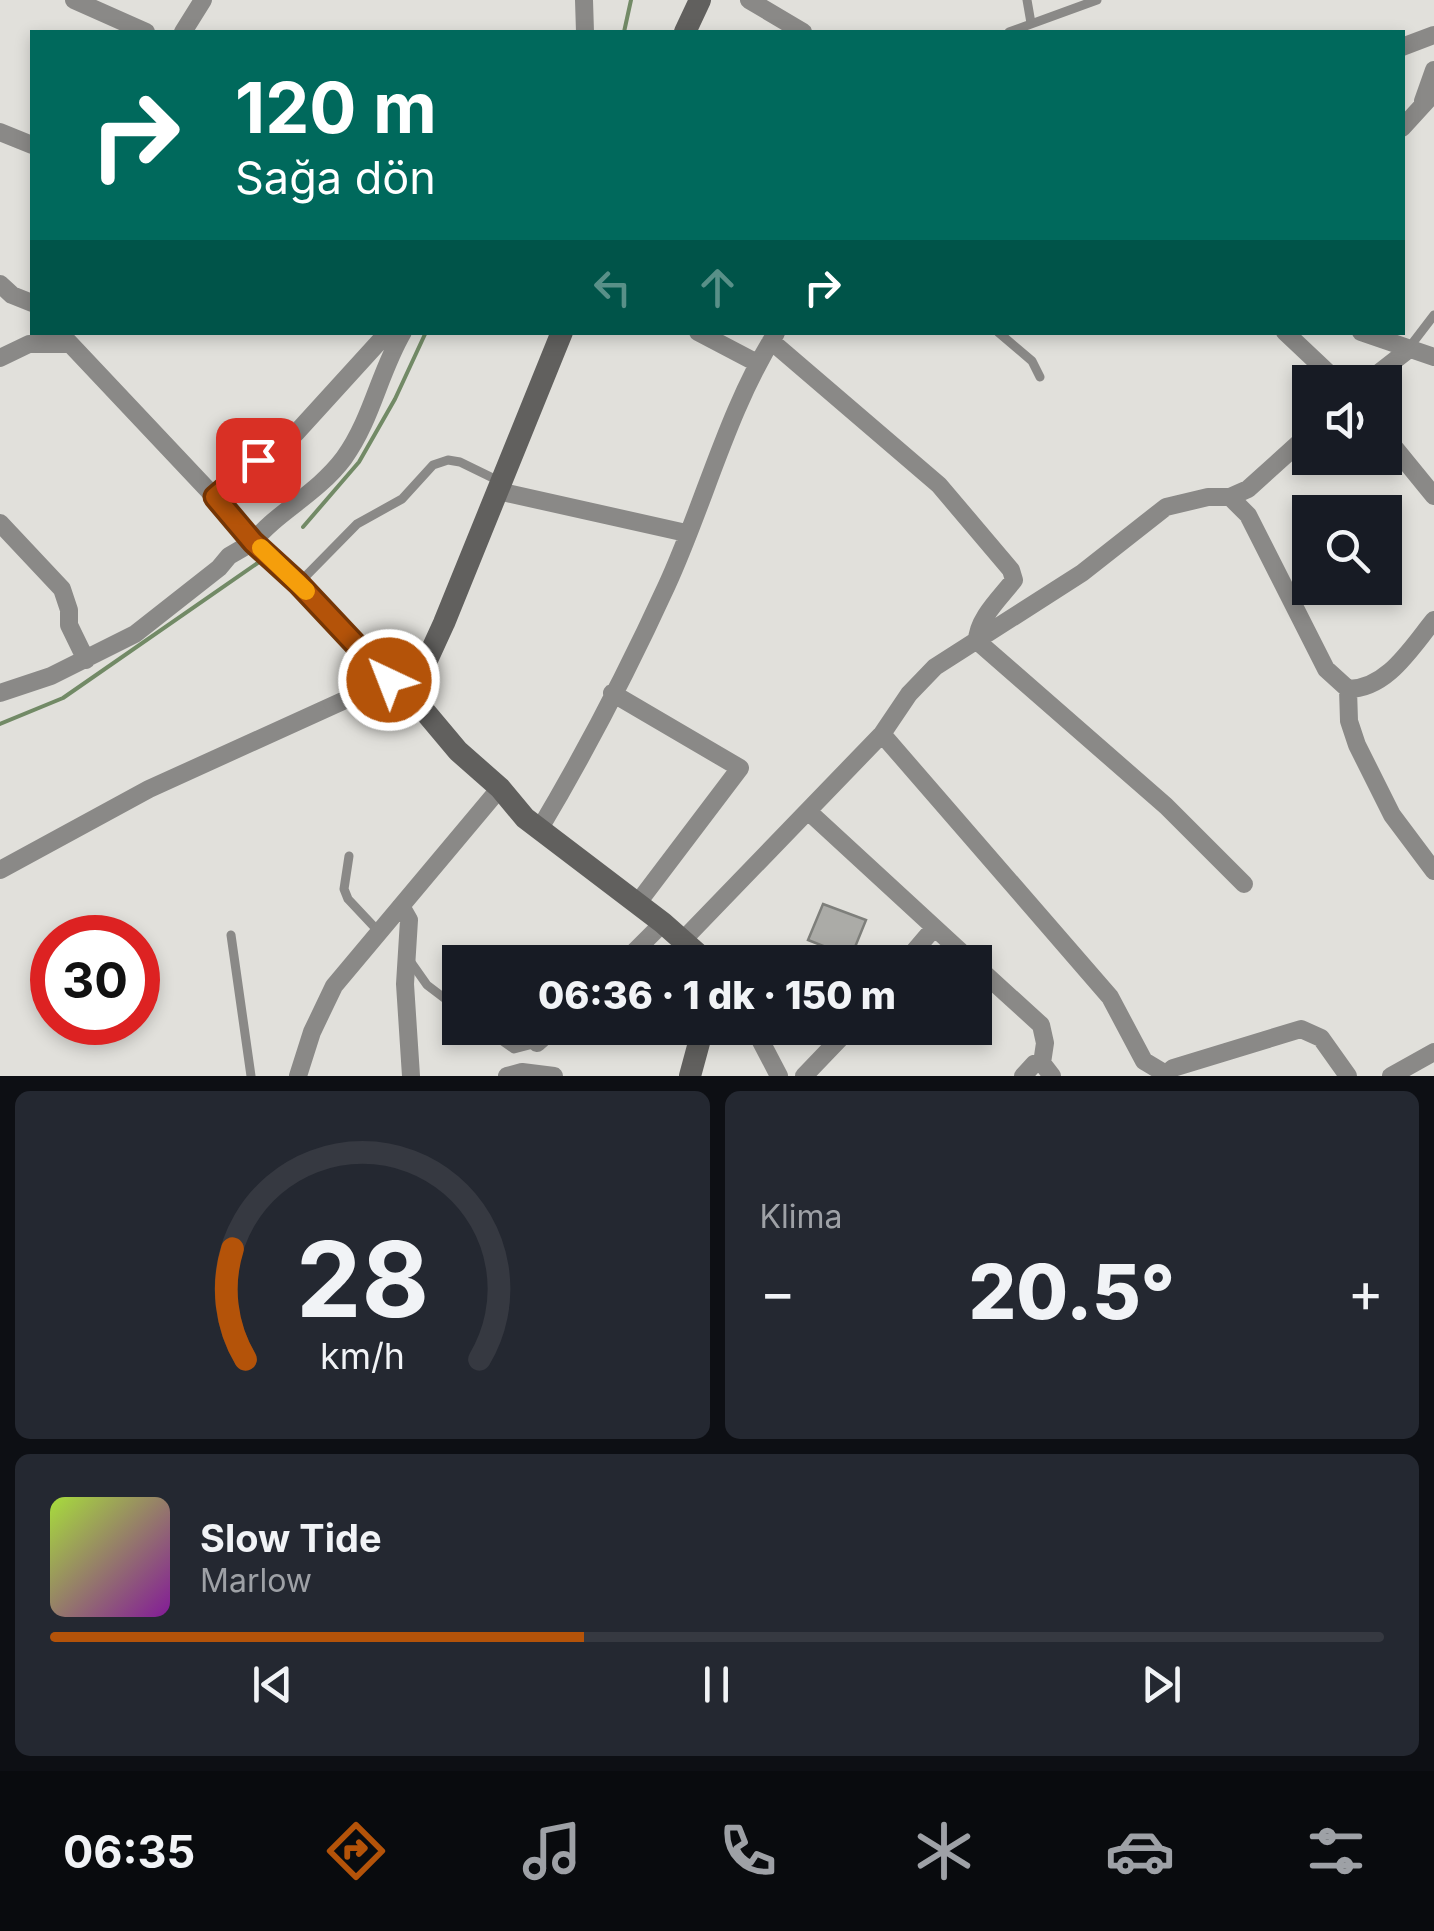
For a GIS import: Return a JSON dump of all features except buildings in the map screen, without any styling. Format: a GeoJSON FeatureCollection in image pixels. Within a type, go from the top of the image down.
{"type":"FeatureCollection","features":[{"type":"Feature","properties":{"kind":"street"},"geometry":{"type":"LineString","coordinates":[[74,0],[142,30]]}},
{"type":"Feature","properties":{"kind":"street"},"geometry":{"type":"LineString","coordinates":[[184,30],[203,0]]}},
{"type":"Feature","properties":{"kind":"street"},"geometry":{"type":"LineString","coordinates":[[584,0],[585,30]]}},
{"type":"Feature","properties":{"kind":"street"},"geometry":{"type":"LineString","coordinates":[[687,30],[700,0]]}},
{"type":"Feature","properties":{"kind":"street"},"geometry":{"type":"LineString","coordinates":[[749,0],[801,30]]}},
{"type":"Feature","properties":{"kind":"street"},"geometry":{"type":"LineString","coordinates":[[1405,45],[1434,34]]}},
{"type":"Feature","properties":{"kind":"street"},"geometry":{"type":"LineString","coordinates":[[1405,125],[1429,98],[1423,94],[1434,70]]}},
{"type":"Feature","properties":{"kind":"street"},"geometry":{"type":"LineString","coordinates":[[0,132],[30,145]]}},
{"type":"Feature","properties":{"kind":"street"},"geometry":{"type":"LineString","coordinates":[[0,284],[30,302]]}},
{"type":"Feature","properties":{"kind":"street"},"geometry":{"type":"LineString","coordinates":[[215,497],[296,433],[385,335]]}},
{"type":"Feature","properties":{"kind":"street"},"geometry":{"type":"LineString","coordinates":[[0,692],[86,660],[135,634],[320,486],[347,454],[368,418],[387,364],[402,335]]}},
{"type":"Feature","properties":{"kind":"street"},"geometry":{"type":"LineString","coordinates":[[411,694],[561,335]]}},
{"type":"Feature","properties":{"kind":"street"},"geometry":{"type":"LineString","coordinates":[[704,335],[757,363]]}},
{"type":"Feature","properties":{"kind":"street"},"geometry":{"type":"LineString","coordinates":[[1287,335],[1320,365]]}},
{"type":"Feature","properties":{"kind":"street"},"geometry":{"type":"LineString","coordinates":[[1369,335],[1434,357]]}},
{"type":"Feature","properties":{"kind":"street"},"geometry":{"type":"LineString","coordinates":[[540,830],[667,584],[757,363],[774,337],[939,485],[1011,570],[1014,580],[982,622],[976,633],[977,641],[1166,806],[1244,884]]}},
{"type":"Feature","properties":{"kind":"street"},"geometry":{"type":"LineString","coordinates":[[0,358],[29,344],[64,338],[253,542],[298,583],[389,680],[411,694],[458,751],[540,830],[689,945]]}},
{"type":"Feature","properties":{"kind":"street"},"geometry":{"type":"LineString","coordinates":[[1389,365],[1408,350]]}},
{"type":"Feature","properties":{"kind":"street"},"geometry":{"type":"LineString","coordinates":[[683,940],[882,734],[909,694],[936,668],[1082,573],[1166,507],[1230,497],[1248,489],[1292,449]]}},
{"type":"Feature","properties":{"kind":"street"},"geometry":{"type":"LineString","coordinates":[[1402,457],[1434,496]]}},
{"type":"Feature","properties":{"kind":"street"},"geometry":{"type":"LineString","coordinates":[[500,486],[686,534]]}},
{"type":"Feature","properties":{"kind":"street"},"geometry":{"type":"LineString","coordinates":[[1230,497],[1248,515],[1326,669],[1348,689],[1362,689],[1379,682],[1434,620]]}},
{"type":"Feature","properties":{"kind":"street"},"geometry":{"type":"LineString","coordinates":[[0,523],[62,589],[69,626],[86,660]]}},
{"type":"Feature","properties":{"kind":"street"},"geometry":{"type":"LineString","coordinates":[[0,870],[149,789],[389,680]]}},
{"type":"Feature","properties":{"kind":"street"},"geometry":{"type":"LineString","coordinates":[[1348,689],[1350,721],[1358,746],[1392,815],[1434,871]]}},
{"type":"Feature","properties":{"kind":"street"},"geometry":{"type":"LineString","coordinates":[[612,693],[740,768],[637,904]]}},
{"type":"Feature","properties":{"kind":"street"},"geometry":{"type":"LineString","coordinates":[[882,734],[1110,996],[1144,1061],[1168,1075],[1173,1068],[1301,1029],[1321,1038],[1348,1076]]}},
{"type":"Feature","properties":{"kind":"street"},"geometry":{"type":"LineString","coordinates":[[298,1076],[312,1032],[334,986],[500,788]]}},
{"type":"Feature","properties":{"kind":"street"},"geometry":{"type":"LineString","coordinates":[[809,812],[953,945]]}},
{"type":"Feature","properties":{"kind":"street"},"geometry":{"type":"LineString","coordinates":[[401,906],[409,920],[405,984],[411,1076]]}},
{"type":"Feature","properties":{"kind":"street"},"geometry":{"type":"LineString","coordinates":[[642,945],[664,924]]}},
{"type":"Feature","properties":{"kind":"street"},"geometry":{"type":"LineString","coordinates":[[920,945],[934,928]]}},
{"type":"Feature","properties":{"kind":"street"},"geometry":{"type":"LineString","coordinates":[[992,981],[1041,1026],[1047,1068],[1034,1064],[1023,1076]]}},
{"type":"Feature","properties":{"kind":"street"},"geometry":{"type":"LineString","coordinates":[[690,1076],[698,1045]]}},
{"type":"Feature","properties":{"kind":"street"},"geometry":{"type":"LineString","coordinates":[[763,1045],[779,1076]]}},
{"type":"Feature","properties":{"kind":"street"},"geometry":{"type":"LineString","coordinates":[[804,1076],[834,1045]]}},
{"type":"Feature","properties":{"kind":"street"},"geometry":{"type":"LineString","coordinates":[[1391,1076],[1434,1052]]}},
{"type":"Feature","properties":{"kind":"street"},"geometry":{"type":"LineString","coordinates":[[507,1076],[522,1072],[554,1076]]}},
{"type":"Feature","properties":{"kind":"lane"},"geometry":{"type":"LineString","coordinates":[[1027,0],[1031,23]]}},
{"type":"Feature","properties":{"kind":"lane"},"geometry":{"type":"LineString","coordinates":[[1014,30],[1097,0]]}},
{"type":"Feature","properties":{"kind":"lane"},"geometry":{"type":"LineString","coordinates":[[1408,350],[1434,315]]}},
{"type":"Feature","properties":{"kind":"lane"},"geometry":{"type":"LineString","coordinates":[[1002,335],[1032,361],[1040,377]]}},
{"type":"Feature","properties":{"kind":"lane"},"geometry":{"type":"LineString","coordinates":[[298,583],[357,524],[402,499],[433,465],[448,460],[460,462],[500,486]]}},
{"type":"Feature","properties":{"kind":"lane"},"geometry":{"type":"LineString","coordinates":[[349,856],[344,888],[348,899],[379,932]]}},
{"type":"Feature","properties":{"kind":"lane"},"geometry":{"type":"LineString","coordinates":[[231,936],[251,1076]]}},
{"type":"Feature","properties":{"kind":"lane"},"geometry":{"type":"LineString","coordinates":[[407,956],[427,985],[442,996]]}},
{"type":"Feature","properties":{"kind":"waterway"},"geometry":{"type":"LineString","coordinates":[[624,30],[631,0]]}},
{"type":"Feature","properties":{"kind":"waterway"},"geometry":{"type":"LineString","coordinates":[[303,527],[359,462],[395,399],[425,335]]}},
{"type":"Feature","properties":{"kind":"waterway"},"geometry":{"type":"LineString","coordinates":[[0,724],[63,698],[262,560]]}},
{"type":"Feature","properties":{"kind":"slow traffic"},"geometry":{"type":"LineString","coordinates":[[261,548],[306,591]]}},
{"type":"Feature","properties":{"kind":"route"},"geometry":{"type":"LineString","coordinates":[[258,460],[215,497],[253,542],[298,583],[389,680]]}}]}
